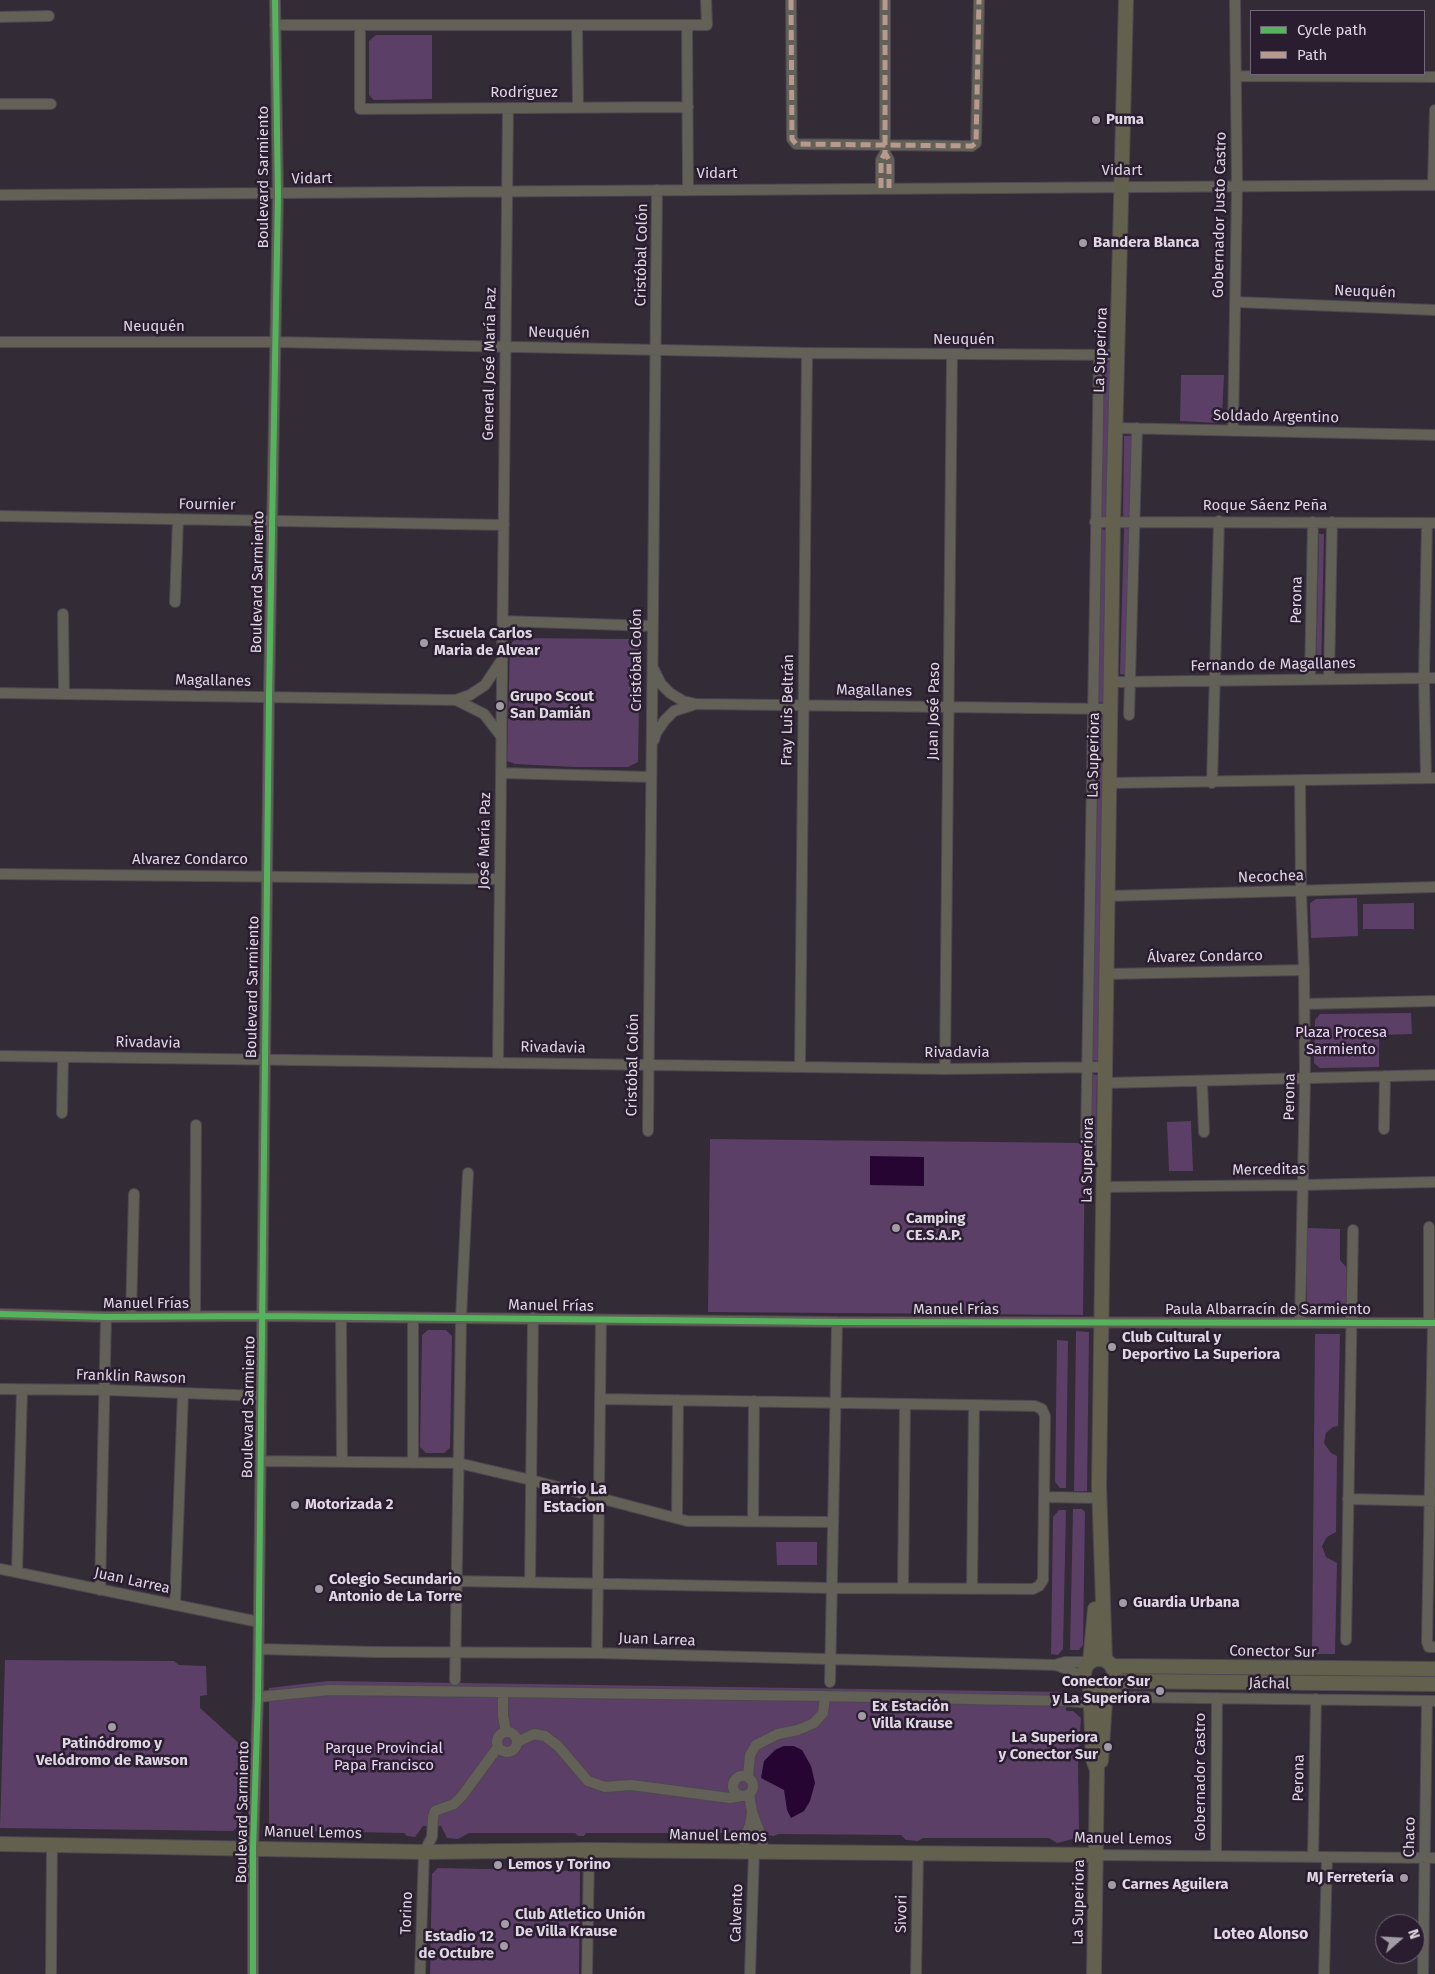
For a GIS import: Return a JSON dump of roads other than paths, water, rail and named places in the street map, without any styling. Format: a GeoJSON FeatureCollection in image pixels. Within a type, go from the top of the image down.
{"type":"FeatureCollection","features":[{"type":"Feature","properties":{"kind":"main road","name":"La Superiora"},"geometry":{"type":"LineString","coordinates":[[1090,1662],[1094,1628],[1099,1504],[1113,522],[1126,0]]}},
{"type":"Feature","properties":{"kind":"main road","name":"La Superiora"},"geometry":{"type":"LineString","coordinates":[[1099,1504],[1108,1663]]}},
{"type":"Feature","properties":{"kind":"main road"},"geometry":{"type":"LineString","coordinates":[[1098,1659],[1108,1663],[1113,1672],[1108,1684],[1097,1688],[1088,1683],[1085,1669],[1090,1662],[1098,1659]]}},
{"type":"Feature","properties":{"kind":"main road","name":"Conector Sur"},"geometry":{"type":"LineString","coordinates":[[1108,1663],[1435,1670]]}},
{"type":"Feature","properties":{"kind":"main road","name":"La Superiora"},"geometry":{"type":"LineString","coordinates":[[1088,1683],[1091,1704],[1093,1759],[1097,1770],[1094,1974]]}},
{"type":"Feature","properties":{"kind":"main road","name":"La Superiora"},"geometry":{"type":"LineString","coordinates":[[1097,1770],[1102,1759],[1102,1721],[1108,1684]]}},
{"type":"Feature","properties":{"kind":"main road","name":"Conector Sur"},"geometry":{"type":"LineString","coordinates":[[1108,1684],[1435,1684]]}},
{"type":"Feature","properties":{"kind":"main road","name":"Manuel Lemos"},"geometry":{"type":"LineString","coordinates":[[0,1844],[424,1852],[589,1850],[1096,1855]]}},
{"type":"Feature","properties":{"kind":"street","name":"Boulevard Sarmiento"},"geometry":{"type":"LineString","coordinates":[[253,1974],[253,1848],[259,1649],[268,697],[278,194],[275,0]]}},
{"type":"Feature","properties":{"kind":"street"},"geometry":{"type":"LineString","coordinates":[[275,25],[707,25],[706,0]]}},
{"type":"Feature","properties":{"kind":"street"},"geometry":{"type":"LineString","coordinates":[[791,0],[792,139],[796,144],[885,149],[972,146],[976,143],[979,0]]}},
{"type":"Feature","properties":{"kind":"street"},"geometry":{"type":"LineString","coordinates":[[884,0],[885,149],[889,160],[885,188]]}},
{"type":"Feature","properties":{"kind":"street","name":"Gobernador Justo Castro"},"geometry":{"type":"LineString","coordinates":[[1233,430],[1237,186],[1235,0]]}},
{"type":"Feature","properties":{"kind":"street"},"geometry":{"type":"LineString","coordinates":[[0,17],[49,16]]}},
{"type":"Feature","properties":{"kind":"street","name":"Rodríguez"},"geometry":{"type":"LineString","coordinates":[[360,25],[360,109],[688,106]]}},
{"type":"Feature","properties":{"kind":"street"},"geometry":{"type":"LineString","coordinates":[[577,25],[578,107]]}},
{"type":"Feature","properties":{"kind":"street"},"geometry":{"type":"LineString","coordinates":[[688,25],[688,189]]}},
{"type":"Feature","properties":{"kind":"street"},"geometry":{"type":"LineString","coordinates":[[1236,76],[1435,77]]}},
{"type":"Feature","properties":{"kind":"street"},"geometry":{"type":"LineString","coordinates":[[0,104],[51,104]]}},
{"type":"Feature","properties":{"kind":"street","name":"General José María Paz"},"geometry":{"type":"LineString","coordinates":[[503,621],[508,108]]}},
{"type":"Feature","properties":{"kind":"street"},"geometry":{"type":"LineString","coordinates":[[1434,185],[1435,110]]}},
{"type":"Feature","properties":{"kind":"street","name":"Vidart"},"geometry":{"type":"LineString","coordinates":[[0,195],[507,193],[688,189],[1434,185]]}},
{"type":"Feature","properties":{"kind":"street","name":"Cristóbal Colón"},"geometry":{"type":"LineString","coordinates":[[648,1131],[657,190]]}},
{"type":"Feature","properties":{"kind":"street","name":"Neuquén"},"geometry":{"type":"LineString","coordinates":[[1234,302],[1435,310]]}},
{"type":"Feature","properties":{"kind":"street","name":"Neuquén"},"geometry":{"type":"LineString","coordinates":[[0,342],[275,342],[807,353],[1117,355]]}},
{"type":"Feature","properties":{"kind":"street","name":"Fray Luis Beltrán"},"geometry":{"type":"LineString","coordinates":[[800,1067],[807,353]]}},
{"type":"Feature","properties":{"kind":"street","name":"Juan José Paso"},"geometry":{"type":"LineString","coordinates":[[945,1068],[952,354]]}},
{"type":"Feature","properties":{"kind":"street"},"geometry":{"type":"LineString","coordinates":[[1086,1140],[1099,355]]}},
{"type":"Feature","properties":{"kind":"street","name":"Soldado Argentino"},"geometry":{"type":"LineString","coordinates":[[1115,428],[1435,436]]}},
{"type":"Feature","properties":{"kind":"street"},"geometry":{"type":"LineString","coordinates":[[1129,715],[1137,428]]}},
{"type":"Feature","properties":{"kind":"street","name":"Fournier"},"geometry":{"type":"LineString","coordinates":[[0,516],[504,525]]}},
{"type":"Feature","properties":{"kind":"street"},"geometry":{"type":"LineString","coordinates":[[175,602],[178,519]]}},
{"type":"Feature","properties":{"kind":"street"},"geometry":{"type":"LineString","coordinates":[[1212,783],[1219,521]]}},
{"type":"Feature","properties":{"kind":"street","name":"Roque Sáenz Peña"},"geometry":{"type":"LineString","coordinates":[[1095,522],[1431,523]]}},
{"type":"Feature","properties":{"kind":"street","name":"Perona"},"geometry":{"type":"LineString","coordinates":[[1310,680],[1313,522]]}},
{"type":"Feature","properties":{"kind":"street"},"geometry":{"type":"LineString","coordinates":[[1329,679],[1332,522]]}},
{"type":"Feature","properties":{"kind":"street"},"geometry":{"type":"LineString","coordinates":[[1110,783],[1212,783],[1430,778],[1424,678],[1430,600],[1431,523]]}},
{"type":"Feature","properties":{"kind":"street"},"geometry":{"type":"LineString","coordinates":[[63,614],[64,694]]}},
{"type":"Feature","properties":{"kind":"street"},"geometry":{"type":"LineString","coordinates":[[503,621],[652,626]]}},
{"type":"Feature","properties":{"kind":"street","name":"José María Paz"},"geometry":{"type":"LineString","coordinates":[[498,1062],[503,621]]}},
{"type":"Feature","properties":{"kind":"street"},"geometry":{"type":"LineString","coordinates":[[456,700],[470,695],[485,685],[492,678],[502,658]]}},
{"type":"Feature","properties":{"kind":"street","name":"Magallanes"},"geometry":{"type":"LineString","coordinates":[[652,665],[661,684],[670,693],[683,701],[696,704],[1111,709]]}},
{"type":"Feature","properties":{"kind":"street","name":"Fernando de Magallanes"},"geometry":{"type":"LineString","coordinates":[[1111,682],[1435,678]]}},
{"type":"Feature","properties":{"kind":"street","name":"Magallanes"},"geometry":{"type":"LineString","coordinates":[[0,693],[456,700]]}},
{"type":"Feature","properties":{"kind":"street"},"geometry":{"type":"LineString","coordinates":[[456,700],[484,714],[502,736]]}},
{"type":"Feature","properties":{"kind":"street","name":"Magallanes"},"geometry":{"type":"LineString","coordinates":[[652,748],[656,733],[674,711],[696,704]]}},
{"type":"Feature","properties":{"kind":"street"},"geometry":{"type":"LineString","coordinates":[[501,774],[651,777]]}},
{"type":"Feature","properties":{"kind":"street","name":"Perona"},"geometry":{"type":"LineString","coordinates":[[1300,781],[1306,1078],[1300,1323]]}},
{"type":"Feature","properties":{"kind":"street","name":"Alvarez Condarco"},"geometry":{"type":"LineString","coordinates":[[0,874],[500,879]]}},
{"type":"Feature","properties":{"kind":"street","name":"Necochea"},"geometry":{"type":"LineString","coordinates":[[1108,896],[1435,887]]}},
{"type":"Feature","properties":{"kind":"street","name":"Álvarez Condarco"},"geometry":{"type":"LineString","coordinates":[[1107,974],[1304,970]]}},
{"type":"Feature","properties":{"kind":"street"},"geometry":{"type":"LineString","coordinates":[[1305,1004],[1435,1001]]}},
{"type":"Feature","properties":{"kind":"street","name":"Rivadavia"},"geometry":{"type":"LineString","coordinates":[[0,1056],[800,1067],[1105,1066]]}},
{"type":"Feature","properties":{"kind":"street"},"geometry":{"type":"LineString","coordinates":[[62,1113],[63,1057]]}},
{"type":"Feature","properties":{"kind":"street"},"geometry":{"type":"LineString","coordinates":[[1105,1083],[1435,1075]]}},
{"type":"Feature","properties":{"kind":"street"},"geometry":{"type":"LineString","coordinates":[[1384,1129],[1385,1076]]}},
{"type":"Feature","properties":{"kind":"street"},"geometry":{"type":"LineString","coordinates":[[1202,1082],[1204,1132]]}},
{"type":"Feature","properties":{"kind":"street"},"geometry":{"type":"LineString","coordinates":[[195,1316],[196,1125]]}},
{"type":"Feature","properties":{"kind":"street"},"geometry":{"type":"LineString","coordinates":[[455,1680],[458,1463],[468,1173]]}},
{"type":"Feature","properties":{"kind":"street","name":"Merceditas"},"geometry":{"type":"LineString","coordinates":[[1103,1187],[1435,1182]]}},
{"type":"Feature","properties":{"kind":"street"},"geometry":{"type":"LineString","coordinates":[[131,1317],[134,1194]]}},
{"type":"Feature","properties":{"kind":"street"},"geometry":{"type":"LineString","coordinates":[[1429,1226],[1433,1323],[1432,1501],[1427,1642],[1429,1647],[1435,1647]]}},
{"type":"Feature","properties":{"kind":"street"},"geometry":{"type":"LineString","coordinates":[[1346,1640],[1353,1230]]}},
{"type":"Feature","properties":{"kind":"street","name":"Manuel Frías"},"geometry":{"type":"LineString","coordinates":[[0,1314],[106,1317],[262,1316],[1101,1323]]}},
{"type":"Feature","properties":{"kind":"street"},"geometry":{"type":"LineString","coordinates":[[100,1590],[106,1317]]}},
{"type":"Feature","properties":{"kind":"street"},"geometry":{"type":"LineString","coordinates":[[341,1317],[342,1462]]}},
{"type":"Feature","properties":{"kind":"street"},"geometry":{"type":"LineString","coordinates":[[413,1318],[413,1463]]}},
{"type":"Feature","properties":{"kind":"street"},"geometry":{"type":"LineString","coordinates":[[530,1582],[533,1318]]}},
{"type":"Feature","properties":{"kind":"street"},"geometry":{"type":"LineString","coordinates":[[598,1653],[601,1320]]}},
{"type":"Feature","properties":{"kind":"street"},"geometry":{"type":"LineString","coordinates":[[830,1682],[837,1322]]}},
{"type":"Feature","properties":{"kind":"street","name":"Paula Albarracín de Sarmiento"},"geometry":{"type":"LineString","coordinates":[[1101,1323],[1433,1323]]}},
{"type":"Feature","properties":{"kind":"street","name":"Franklin Rawson"},"geometry":{"type":"LineString","coordinates":[[0,1389],[105,1390],[261,1396]]}},
{"type":"Feature","properties":{"kind":"street"},"geometry":{"type":"LineString","coordinates":[[18,1572],[22,1390]]}},
{"type":"Feature","properties":{"kind":"street"},"geometry":{"type":"LineString","coordinates":[[175,1605],[183,1394]]}},
{"type":"Feature","properties":{"kind":"street"},"geometry":{"type":"LineString","coordinates":[[456,1581],[831,1588],[1033,1589],[1039,1586],[1043,1580],[1045,1416],[1042,1409],[1035,1406],[600,1399]]}},
{"type":"Feature","properties":{"kind":"street"},"geometry":{"type":"LineString","coordinates":[[677,1518],[678,1400]]}},
{"type":"Feature","properties":{"kind":"street"},"geometry":{"type":"LineString","coordinates":[[753,1521],[754,1402]]}},
{"type":"Feature","properties":{"kind":"street"},"geometry":{"type":"LineString","coordinates":[[903,1587],[905,1404]]}},
{"type":"Feature","properties":{"kind":"street"},"geometry":{"type":"LineString","coordinates":[[972,1588],[974,1405]]}},
{"type":"Feature","properties":{"kind":"street"},"geometry":{"type":"LineString","coordinates":[[260,1460],[458,1463],[531,1480],[686,1521],[832,1522]]}},
{"type":"Feature","properties":{"kind":"street"},"geometry":{"type":"LineString","coordinates":[[1044,1497],[1099,1504]]}},
{"type":"Feature","properties":{"kind":"street"},"geometry":{"type":"LineString","coordinates":[[1348,1498],[1432,1501]]}},
{"type":"Feature","properties":{"kind":"street","name":"Juan Larrea"},"geometry":{"type":"LineString","coordinates":[[0,1569],[259,1622]]}},
{"type":"Feature","properties":{"kind":"street","name":"Juan Larrea"},"geometry":{"type":"LineString","coordinates":[[259,1649],[455,1653],[598,1653],[1055,1665],[1065,1662],[1090,1662]]}},
{"type":"Feature","properties":{"kind":"street","name":"Juan Larrea"},"geometry":{"type":"LineString","coordinates":[[1055,1665],[1075,1673],[1088,1683]]}},
{"type":"Feature","properties":{"kind":"street","name":"Jáchal"},"geometry":{"type":"LineString","coordinates":[[1108,1684],[1122,1697],[1431,1701]]}},
{"type":"Feature","properties":{"kind":"street"},"geometry":{"type":"LineString","coordinates":[[258,1697],[330,1690],[825,1696],[1065,1701],[1091,1704]]}},
{"type":"Feature","properties":{"kind":"street"},"geometry":{"type":"LineString","coordinates":[[503,1692],[503,1716],[506,1732]]}},
{"type":"Feature","properties":{"kind":"street"},"geometry":{"type":"LineString","coordinates":[[516,1742],[534,1734],[545,1736],[558,1746],[588,1781],[605,1787],[631,1786],[730,1798],[745,1795],[753,1785],[748,1777],[750,1755],[756,1745],[778,1734],[798,1730],[814,1723],[823,1713],[825,1696]]}},
{"type":"Feature","properties":{"kind":"street","name":"Gobernador Castro"},"geometry":{"type":"LineString","coordinates":[[1216,1856],[1217,1698]]}},
{"type":"Feature","properties":{"kind":"street","name":"Perona"},"geometry":{"type":"LineString","coordinates":[[1313,1857],[1316,1699]]}},
{"type":"Feature","properties":{"kind":"street","name":"Chaco"},"geometry":{"type":"LineString","coordinates":[[1423,1974],[1430,1858],[1431,1701]]}},
{"type":"Feature","properties":{"kind":"street"},"geometry":{"type":"LineString","coordinates":[[506,1732],[514,1736],[515,1748],[509,1752],[502,1752],[498,1747],[498,1737],[506,1732]]}},
{"type":"Feature","properties":{"kind":"street","name":"Torino"},"geometry":{"type":"LineString","coordinates":[[420,1974],[424,1852],[432,1837],[435,1811],[454,1804],[462,1796],[498,1747]]}},
{"type":"Feature","properties":{"kind":"street"},"geometry":{"type":"LineString","coordinates":[[745,1795],[736,1793],[733,1783],[740,1776],[748,1777]]}},
{"type":"Feature","properties":{"kind":"street"},"geometry":{"type":"LineString","coordinates":[[745,1795],[760,1831],[754,1852]]}},
{"type":"Feature","properties":{"kind":"street"},"geometry":{"type":"LineString","coordinates":[[752,1812],[750,1825],[745,1837],[754,1852]]}},
{"type":"Feature","properties":{"kind":"street"},"geometry":{"type":"LineString","coordinates":[[51,1974],[52,1844]]}},
{"type":"Feature","properties":{"kind":"street"},"geometry":{"type":"LineString","coordinates":[[586,1974],[589,1850]]}},
{"type":"Feature","properties":{"kind":"street","name":"Calvento"},"geometry":{"type":"LineString","coordinates":[[750,1974],[754,1852]]}},
{"type":"Feature","properties":{"kind":"street","name":"Sivori"},"geometry":{"type":"LineString","coordinates":[[916,1974],[918,1854]]}},
{"type":"Feature","properties":{"kind":"street","name":"Manuel Lemos"},"geometry":{"type":"LineString","coordinates":[[1096,1855],[1430,1858]]}},
{"type":"Feature","properties":{"kind":"street"},"geometry":{"type":"LineString","coordinates":[[1324,1974],[1327,1857]]}},
{"type":"Feature","properties":{"kind":"place","name":"Puma"},"geometry":{"type":"Point","coordinates":[1096,120]}},
{"type":"Feature","properties":{"kind":"place","name":"Bandera Blanca"},"geometry":{"type":"Point","coordinates":[1083,243]}},
{"type":"Feature","properties":{"kind":"place","name":"Escuela Carlos Maria de Alvear"},"geometry":{"type":"Point","coordinates":[424,643]}},
{"type":"Feature","properties":{"kind":"place","name":"Grupo Scout San Damián"},"geometry":{"type":"Point","coordinates":[500,706]}},
{"type":"Feature","properties":{"kind":"place","name":"Camping CE.S.A.P."},"geometry":{"type":"Point","coordinates":[896,1228]}},
{"type":"Feature","properties":{"kind":"place","name":"Club Cultural y Deportivo La Superiora"},"geometry":{"type":"Point","coordinates":[1112,1347]}},
{"type":"Feature","properties":{"kind":"place","name":"Motorizada 2"},"geometry":{"type":"Point","coordinates":[295,1505]}},
{"type":"Feature","properties":{"kind":"place","name":"Colegio Secundario Antonio de La Torre"},"geometry":{"type":"Point","coordinates":[319,1589]}},
{"type":"Feature","properties":{"kind":"place","name":"Guardia Urbana"},"geometry":{"type":"Point","coordinates":[1123,1603]}},
{"type":"Feature","properties":{"kind":"place","name":"Conector Sur y La Superiora"},"geometry":{"type":"Point","coordinates":[1160,1691]}},
{"type":"Feature","properties":{"kind":"place","name":"Ex Estación Villa Krause"},"geometry":{"type":"Point","coordinates":[862,1716]}},
{"type":"Feature","properties":{"kind":"place","name":"Patinódromo y Velódromo de Rawson"},"geometry":{"type":"Point","coordinates":[112,1727]}},
{"type":"Feature","properties":{"kind":"place","name":"La Superiora y Conector Sur"},"geometry":{"type":"Point","coordinates":[1108,1747]}},
{"type":"Feature","properties":{"kind":"place","name":"Lemos y Torino"},"geometry":{"type":"Point","coordinates":[498,1865]}},
{"type":"Feature","properties":{"kind":"place","name":"MJ Ferretería"},"geometry":{"type":"Point","coordinates":[1404,1878]}},
{"type":"Feature","properties":{"kind":"place","name":"Carnes Aguilera"},"geometry":{"type":"Point","coordinates":[1112,1885]}},
{"type":"Feature","properties":{"kind":"place","name":"Club Atletico Unión De Villa Krause"},"geometry":{"type":"Point","coordinates":[505,1924]}},
{"type":"Feature","properties":{"kind":"place","name":"Estadio 12 de Octubre"},"geometry":{"type":"Point","coordinates":[504,1946]}},
{"type":"Feature","properties":{"kind":"district","name":"Barrio La Estacion"},"geometry":{"type":"Point","coordinates":[574,1499]}},
{"type":"Feature","properties":{"kind":"district","name":"Loteo Alonso"},"geometry":{"type":"Point","coordinates":[1261,1935]}},
{"type":"Feature","properties":{"kind":"park label","name":"Plaza Procesa Sarmiento"},"geometry":{"type":"Point","coordinates":[1341,1042]}},
{"type":"Feature","properties":{"kind":"park label","name":"Parque Provincial Papa Francisco"},"geometry":{"type":"Point","coordinates":[384,1758]}}]}
